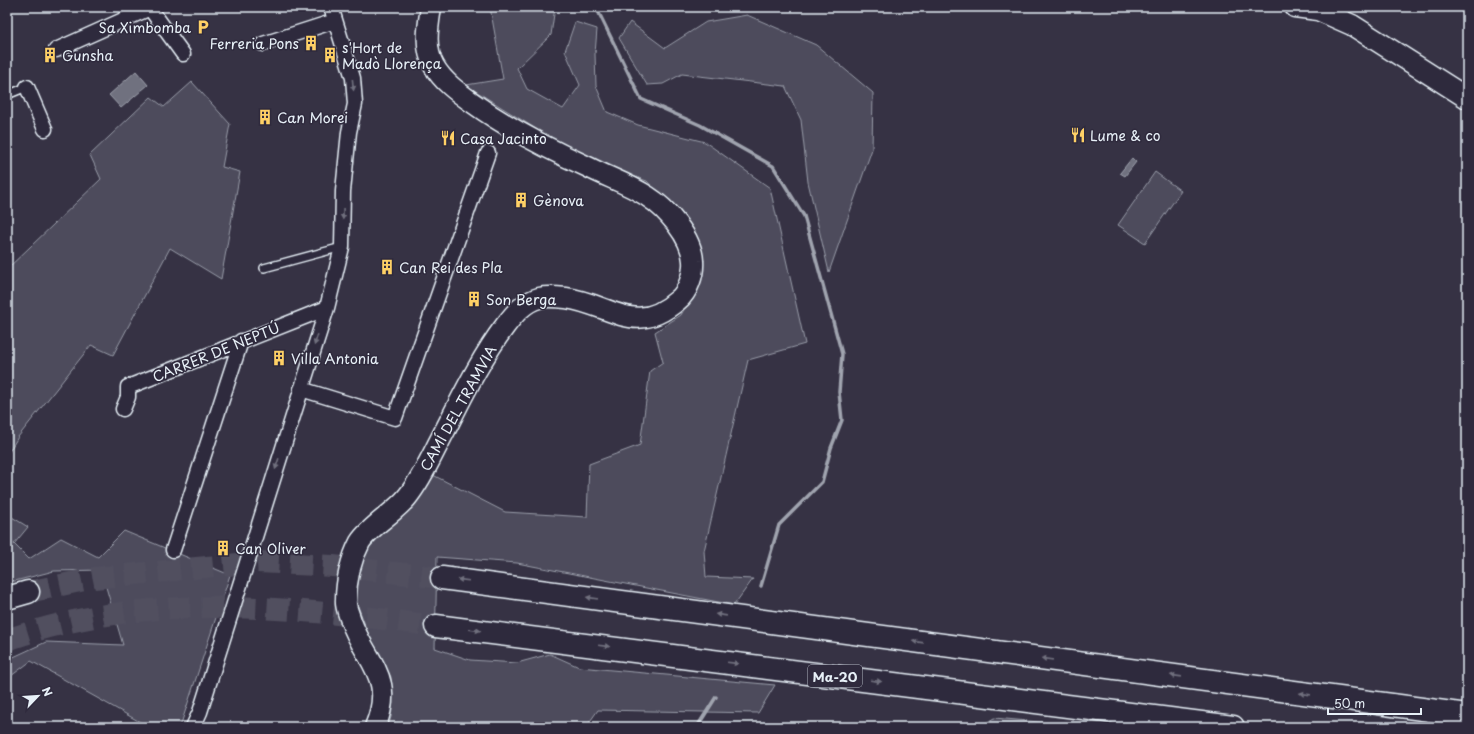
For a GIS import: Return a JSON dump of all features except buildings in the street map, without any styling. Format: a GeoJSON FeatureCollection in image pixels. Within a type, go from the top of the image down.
{"type":"FeatureCollection","features":[{"type":"Feature","properties":{"kind":"highway"},"geometry":{"type":"LineString","coordinates":[[442,578],[1467,715]]}},
{"type":"Feature","properties":{"kind":"highway"},"geometry":{"type":"LineString","coordinates":[[7,598],[28,592]]}},
{"type":"Feature","properties":{"kind":"highway","name":"Ma-20"},"geometry":{"type":"LineString","coordinates":[[436,626],[1233,727]]}},
{"type":"Feature","properties":{"kind":"street"},"geometry":{"type":"LineString","coordinates":[[193,727],[200,712],[327,308],[342,247],[343,191],[349,132],[355,104],[353,78],[331,7]]}},
{"type":"Feature","properties":{"kind":"street","name":"CAMÍ DEL TRAMVIA"},"geometry":{"type":"LineString","coordinates":[[375,727],[379,717],[383,697],[381,677],[355,630],[345,604],[347,578],[361,541],[411,492],[488,348],[516,311],[540,298],[553,297],[583,300],[625,317],[637,318],[657,315],[684,295],[691,277],[693,259],[685,236],[672,216],[647,195],[539,144],[488,114],[445,81],[433,65],[428,49],[431,7]]}},
{"type":"Feature","properties":{"kind":"street"},"geometry":{"type":"LineString","coordinates":[[1295,7],[1318,10],[1352,25],[1467,98]]}},
{"type":"Feature","properties":{"kind":"street"},"geometry":{"type":"LineString","coordinates":[[56,50],[150,8],[183,54]]}},
{"type":"Feature","properties":{"kind":"street"},"geometry":{"type":"LineString","coordinates":[[263,44],[336,20]]}},
{"type":"Feature","properties":{"kind":"street"},"geometry":{"type":"LineString","coordinates":[[30,86],[44,129]]}},
{"type":"Feature","properties":{"kind":"street"},"geometry":{"type":"LineString","coordinates":[[301,389],[395,418],[488,153]]}},
{"type":"Feature","properties":{"kind":"street","name":"CARRER DE NEPTÚ"},"geometry":{"type":"LineString","coordinates":[[123,409],[128,397],[128,386],[327,308]]}},
{"type":"Feature","properties":{"kind":"street"},"geometry":{"type":"LineString","coordinates":[[173,550],[241,341]]}},
{"type":"Feature","properties":{"kind":"lane"},"geometry":{"type":"LineString","coordinates":[[7,95],[30,86]]}},
{"type":"Feature","properties":{"kind":"lane"},"geometry":{"type":"LineString","coordinates":[[264,268],[342,247]]}},
{"type":"Feature","properties":{"kind":"shaded area"},"geometry":{"type":"Polygon","coordinates":[[[490,7],[555,7],[551,35],[517,68],[527,89],[563,109],[580,85],[565,51],[575,22],[597,29],[595,54],[596,86],[607,112],[638,125],[705,142],[770,188],[805,344],[748,360],[704,551],[706,577],[753,579],[734,605],[517,563],[437,557],[435,648],[470,660],[517,663],[550,654],[579,667],[775,685],[758,713],[598,710],[586,727],[388,727],[393,703],[391,677],[371,641],[355,598],[364,554],[431,474],[505,512],[587,517],[589,464],[640,445],[650,371],[663,362],[655,332],[681,315],[697,285],[673,210],[647,181],[584,159],[466,85],[503,79],[490,7]]]}},
{"type":"Feature","properties":{"kind":"shaded area"},"geometry":{"type":"Polygon","coordinates":[[[747,15],[816,45],[873,93],[872,149],[829,272],[808,182],[801,120],[785,86],[682,74],[663,84],[647,85],[619,38],[630,22],[665,48],[706,22],[747,15]]]}},
{"type":"Feature","properties":{"kind":"shaded area"},"geometry":{"type":"Polygon","coordinates":[[[192,82],[230,124],[222,167],[240,172],[221,279],[170,248],[113,355],[91,345],[18,437],[7,455],[7,269],[101,179],[90,155],[151,97],[164,107],[192,82]]]}},
{"type":"Feature","properties":{"kind":"shaded area"},"geometry":{"type":"Polygon","coordinates":[[[1155,172],[1181,191],[1145,243],[1118,225],[1155,172]]]}},
{"type":"Feature","properties":{"kind":"shaded area"},"geometry":{"type":"Polygon","coordinates":[[[7,514],[28,527],[14,544],[29,559],[61,538],[98,557],[124,531],[230,575],[180,727],[149,727],[31,661],[7,679],[7,660],[46,642],[123,645],[101,570],[54,571],[7,583],[7,514]]]}},
{"type":"Feature","properties":{"kind":"shaded area"},"geometry":{"type":"Polygon","coordinates":[[[994,718],[1096,727],[979,727],[994,718]]]}},
{"type":"Feature","properties":{"kind":"water"},"geometry":{"type":"Polygon","coordinates":[[[136,71],[148,85],[121,108],[109,95],[136,71]]]}},
{"type":"Feature","properties":{"kind":"water"},"geometry":{"type":"Polygon","coordinates":[[[1132,158],[1136,162],[1125,176],[1120,173],[1132,158]]]}},
{"type":"Feature","properties":{"kind":"waterway"},"geometry":{"type":"LineString","coordinates":[[596,7],[641,99],[700,125],[773,166],[804,216],[842,354],[839,392],[842,420],[831,448],[822,482],[779,525],[761,586]]}},
{"type":"Feature","properties":{"kind":"waterway"},"geometry":{"type":"LineString","coordinates":[[697,727],[716,697]]}},
{"type":"Feature","properties":{"kind":"tunnel"},"geometry":{"type":"LineString","coordinates":[[28,592],[94,578],[258,562],[333,566],[442,578]]}},
{"type":"Feature","properties":{"kind":"tunnel"},"geometry":{"type":"LineString","coordinates":[[7,640],[60,624],[113,614],[166,609],[220,607],[328,613],[436,626]]}},
{"type":"Feature","properties":{"kind":"place","name":"Sa Ximbomba"},"geometry":{"type":"Point","coordinates":[203,27]}},
{"type":"Feature","properties":{"kind":"place","name":"Ferreria Pons"},"geometry":{"type":"Point","coordinates":[311,43]}},
{"type":"Feature","properties":{"kind":"place","name":"Gunsha"},"geometry":{"type":"Point","coordinates":[50,55]}},
{"type":"Feature","properties":{"kind":"place","name":"s'Hort de Madò Llorença"},"geometry":{"type":"Point","coordinates":[330,55]}},
{"type":"Feature","properties":{"kind":"place","name":"Can Morei"},"geometry":{"type":"Point","coordinates":[265,117]}},
{"type":"Feature","properties":{"kind":"place","name":"Lume & co"},"geometry":{"type":"Point","coordinates":[1078,135]}},
{"type":"Feature","properties":{"kind":"place","name":"Casa Jacinto"},"geometry":{"type":"Point","coordinates":[448,138]}},
{"type":"Feature","properties":{"kind":"place","name":"Gènova"},"geometry":{"type":"Point","coordinates":[521,200]}},
{"type":"Feature","properties":{"kind":"place","name":"Can Rei des Pla"},"geometry":{"type":"Point","coordinates":[387,267]}},
{"type":"Feature","properties":{"kind":"place","name":"Son Berga"},"geometry":{"type":"Point","coordinates":[474,299]}},
{"type":"Feature","properties":{"kind":"place","name":"Villa Antonia"},"geometry":{"type":"Point","coordinates":[279,358]}},
{"type":"Feature","properties":{"kind":"place","name":"Can Oliver"},"geometry":{"type":"Point","coordinates":[223,548]}}]}
